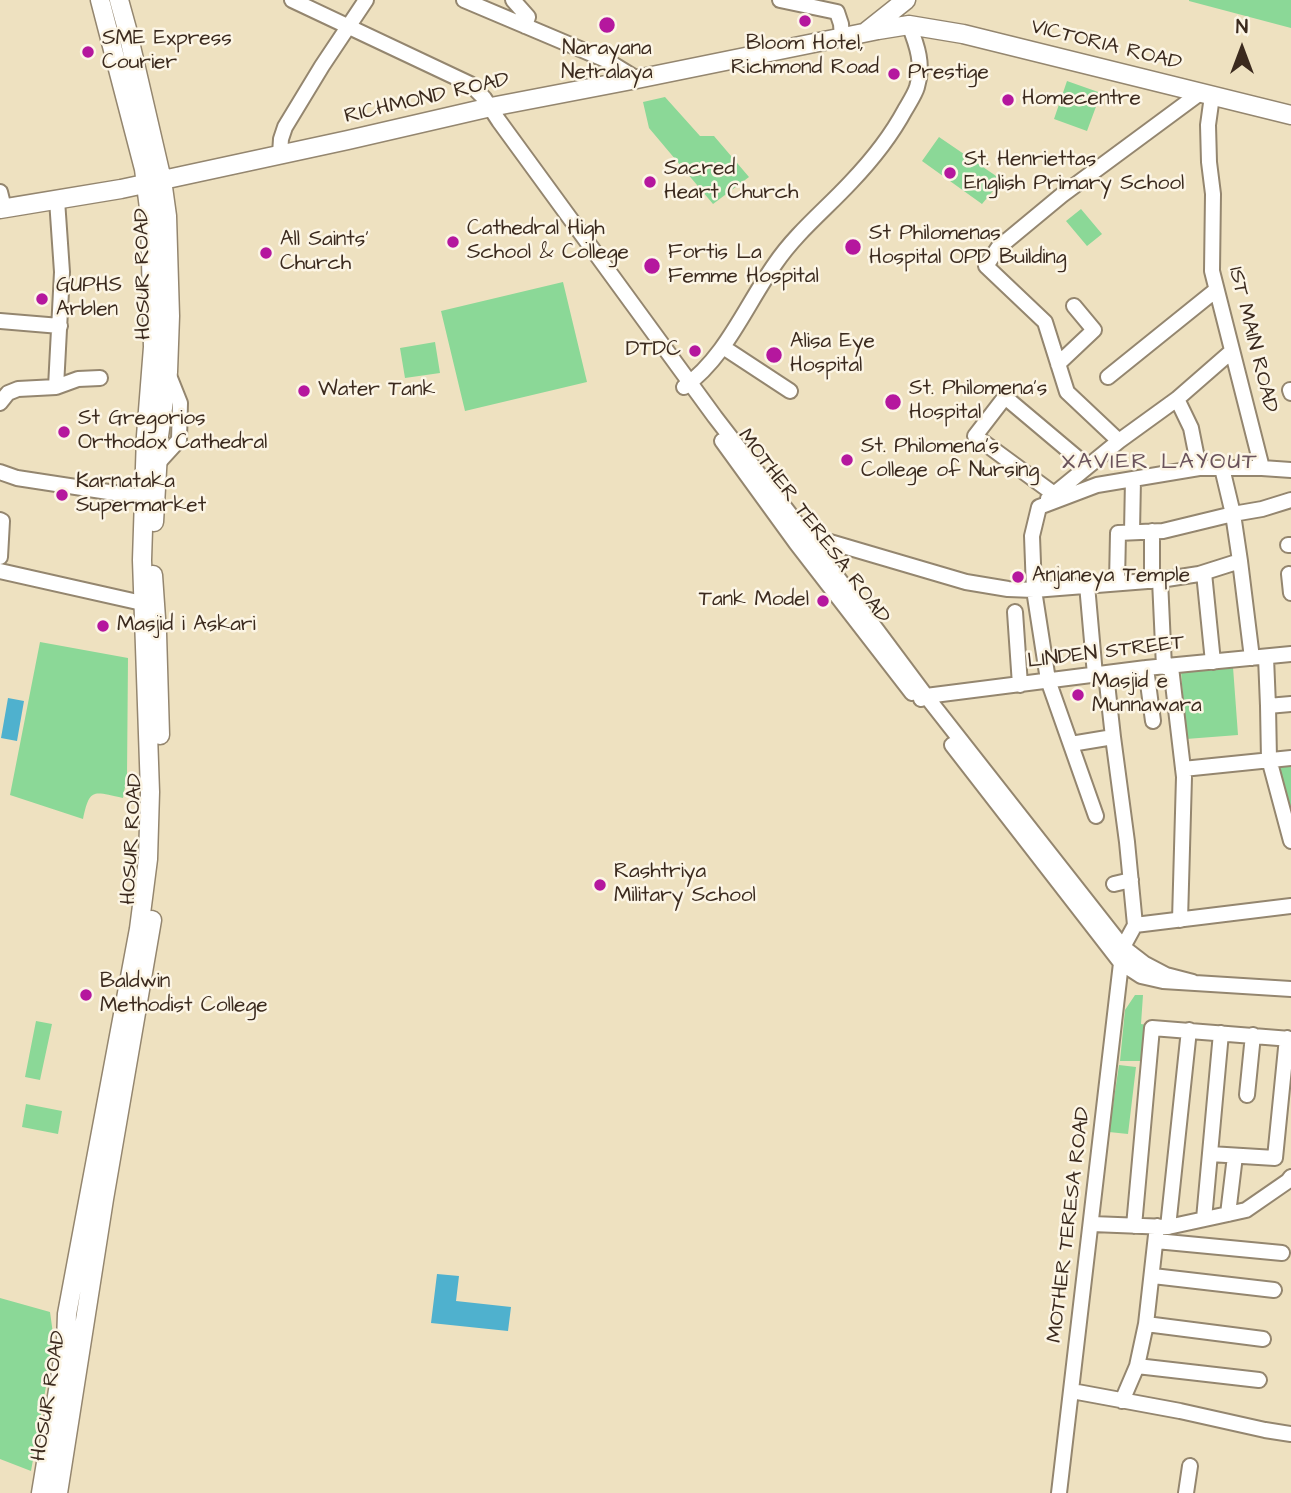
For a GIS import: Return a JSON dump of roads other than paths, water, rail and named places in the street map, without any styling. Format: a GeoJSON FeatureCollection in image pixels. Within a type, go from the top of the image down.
{"type":"FeatureCollection","features":[{"type":"Feature","properties":{"kind":"main road"},"geometry":{"type":"LineString","coordinates":[[100,0],[144,169],[154,182]]}},
{"type":"Feature","properties":{"kind":"main road"},"geometry":{"type":"LineString","coordinates":[[118,0],[127,29],[154,182]]}},
{"type":"Feature","properties":{"kind":"main road"},"geometry":{"type":"LineString","coordinates":[[901,2],[909,25]]}},
{"type":"Feature","properties":{"kind":"main road","name":"RICHMOND ROAD"},"geometry":{"type":"LineString","coordinates":[[864,33],[901,2]]}},
{"type":"Feature","properties":{"kind":"main road","name":"RICHMOND ROAD"},"geometry":{"type":"LineString","coordinates":[[1,203],[57,200],[121,189],[487,108],[909,25]]}},
{"type":"Feature","properties":{"kind":"main road","name":"VICTORIA ROAD"},"geometry":{"type":"LineString","coordinates":[[909,25],[941,29],[1291,115]]}},
{"type":"Feature","properties":{"kind":"main road","name":"HOSUR ROAD"},"geometry":{"type":"LineString","coordinates":[[41,1493],[66,1342],[67,1314],[139,929],[148,859],[150,792],[142,603],[142,497],[153,347],[150,216],[154,182]]}},
{"type":"Feature","properties":{"kind":"main road","name":"HOSUR ROAD"},"geometry":{"type":"LineString","coordinates":[[58,1493],[104,1199],[151,927],[158,860],[160,727],[157,633],[153,564],[142,497],[158,463],[170,316],[167,216],[154,182]]}},
{"type":"Feature","properties":{"kind":"main road"},"geometry":{"type":"LineString","coordinates":[[121,189],[139,202],[150,216]]}},
{"type":"Feature","properties":{"kind":"street","name":"MOTHER TERESA ROAD"},"geometry":{"type":"LineString","coordinates":[[292,0],[470,84],[687,385],[796,543],[1123,947],[1145,964],[1166,975],[1193,982]]}},
{"type":"Feature","properties":{"kind":"street"},"geometry":{"type":"LineString","coordinates":[[280,154],[285,127],[366,0]]}},
{"type":"Feature","properties":{"kind":"street"},"geometry":{"type":"LineString","coordinates":[[464,0],[606,60],[637,79]]}},
{"type":"Feature","properties":{"kind":"street"},"geometry":{"type":"LineString","coordinates":[[513,0],[528,17],[525,26]]}},
{"type":"Feature","properties":{"kind":"street"},"geometry":{"type":"LineString","coordinates":[[780,0],[837,6],[842,38]]}},
{"type":"Feature","properties":{"kind":"street"},"geometry":{"type":"LineString","coordinates":[[687,385],[703,372],[723,347],[776,261],[852,181],[896,127],[917,87],[920,61],[909,25]]}},
{"type":"Feature","properties":{"kind":"street"},"geometry":{"type":"LineString","coordinates":[[1119,442],[1067,392],[1045,323],[986,266],[998,248],[1062,195],[1206,94]]}},
{"type":"Feature","properties":{"kind":"street","name":"1ST MAIN ROAD"},"geometry":{"type":"LineString","coordinates":[[1206,94],[1213,194],[1212,271],[1262,468]]}},
{"type":"Feature","properties":{"kind":"street"},"geometry":{"type":"LineString","coordinates":[[56,387],[62,272],[57,200]]}},
{"type":"Feature","properties":{"kind":"street"},"geometry":{"type":"LineString","coordinates":[[1108,377],[1216,290]]}},
{"type":"Feature","properties":{"kind":"street"},"geometry":{"type":"LineString","coordinates":[[1058,364],[1094,330],[1074,306]]}},
{"type":"Feature","properties":{"kind":"street"},"geometry":{"type":"LineString","coordinates":[[0,321],[60,326]]}},
{"type":"Feature","properties":{"kind":"street"},"geometry":{"type":"LineString","coordinates":[[723,347],[790,391]]}},
{"type":"Feature","properties":{"kind":"street"},"geometry":{"type":"LineString","coordinates":[[1096,816],[1048,680],[1034,590],[1032,536],[1039,507],[1177,399],[1232,351]]}},
{"type":"Feature","properties":{"kind":"street"},"geometry":{"type":"LineString","coordinates":[[0,403],[12,390],[56,387],[78,379],[100,378]]}},
{"type":"Feature","properties":{"kind":"street","name":"MOTHER TERESA ROAD"},"geometry":{"type":"LineString","coordinates":[[687,385],[806,535],[922,699],[1121,963],[1141,976],[1163,981],[1193,982]]}},
{"type":"Feature","properties":{"kind":"street"},"geometry":{"type":"LineString","coordinates":[[1054,494],[975,436],[1005,397],[1087,467]]}},
{"type":"Feature","properties":{"kind":"street"},"geometry":{"type":"LineString","coordinates":[[1177,399],[1191,428],[1199,468]]}},
{"type":"Feature","properties":{"kind":"street"},"geometry":{"type":"LineString","coordinates":[[1039,507],[1097,485],[1199,468],[1291,470]]}},
{"type":"Feature","properties":{"kind":"street"},"geometry":{"type":"LineString","coordinates":[[1222,468],[1268,706],[1269,759],[1291,841]]}},
{"type":"Feature","properties":{"kind":"street"},"geometry":{"type":"LineString","coordinates":[[0,472],[17,478],[142,497]]}},
{"type":"Feature","properties":{"kind":"street"},"geometry":{"type":"LineString","coordinates":[[1132,532],[1133,479]]}},
{"type":"Feature","properties":{"kind":"street"},"geometry":{"type":"LineString","coordinates":[[1117,582],[1118,533],[1163,531],[1291,500]]}},
{"type":"Feature","properties":{"kind":"street"},"geometry":{"type":"LineString","coordinates":[[0,520],[0,557]]}},
{"type":"Feature","properties":{"kind":"street"},"geometry":{"type":"LineString","coordinates":[[1152,531],[1156,581],[1183,769],[1180,920]]}},
{"type":"Feature","properties":{"kind":"street"},"geometry":{"type":"LineString","coordinates":[[806,535],[967,582],[1008,589],[1034,590],[1156,581],[1204,573],[1240,561]]}},
{"type":"Feature","properties":{"kind":"street"},"geometry":{"type":"LineString","coordinates":[[0,571],[142,603]]}},
{"type":"Feature","properties":{"kind":"street"},"geometry":{"type":"LineString","coordinates":[[1204,573],[1213,662]]}},
{"type":"Feature","properties":{"kind":"street"},"geometry":{"type":"LineString","coordinates":[[1289,574],[1291,593]]}},
{"type":"Feature","properties":{"kind":"street"},"geometry":{"type":"LineString","coordinates":[[1087,585],[1113,737],[1131,880],[1135,925],[1123,947]]}},
{"type":"Feature","properties":{"kind":"street"},"geometry":{"type":"LineString","coordinates":[[1015,612],[1020,685]]}},
{"type":"Feature","properties":{"kind":"street","name":"LINDEN STREET"},"geometry":{"type":"LineString","coordinates":[[922,699],[1146,668],[1291,654]]}},
{"type":"Feature","properties":{"kind":"street"},"geometry":{"type":"LineString","coordinates":[[1146,668],[1153,721]]}},
{"type":"Feature","properties":{"kind":"street"},"geometry":{"type":"LineString","coordinates":[[1268,706],[1291,704]]}},
{"type":"Feature","properties":{"kind":"street"},"geometry":{"type":"LineString","coordinates":[[1071,744],[1113,737]]}},
{"type":"Feature","properties":{"kind":"street"},"geometry":{"type":"LineString","coordinates":[[1183,769],[1291,758]]}},
{"type":"Feature","properties":{"kind":"street"},"geometry":{"type":"LineString","coordinates":[[1114,884],[1131,880]]}},
{"type":"Feature","properties":{"kind":"street"},"geometry":{"type":"LineString","coordinates":[[1135,925],[1291,906]]}},
{"type":"Feature","properties":{"kind":"street","name":"MOTHER TERESA ROAD"},"geometry":{"type":"LineString","coordinates":[[1059,1493],[1123,947]]}},
{"type":"Feature","properties":{"kind":"street"},"geometry":{"type":"LineString","coordinates":[[1193,982],[1291,989]]}},
{"type":"Feature","properties":{"kind":"street"},"geometry":{"type":"LineString","coordinates":[[1134,1226],[1152,1028],[1289,1038],[1275,1158],[1210,1154]]}},
{"type":"Feature","properties":{"kind":"street"},"geometry":{"type":"LineString","coordinates":[[1122,1401],[1136,1366],[1146,1324],[1189,1030]]}},
{"type":"Feature","properties":{"kind":"street"},"geometry":{"type":"LineString","coordinates":[[1204,1219],[1221,1033]]}},
{"type":"Feature","properties":{"kind":"street"},"geometry":{"type":"LineString","coordinates":[[1247,1095],[1252,1035]]}},
{"type":"Feature","properties":{"kind":"street"},"geometry":{"type":"LineString","coordinates":[[1228,1214],[1235,1156]]}},
{"type":"Feature","properties":{"kind":"street"},"geometry":{"type":"LineString","coordinates":[[1161,1232],[1246,1210],[1291,1177]]}},
{"type":"Feature","properties":{"kind":"street"},"geometry":{"type":"LineString","coordinates":[[1092,1224],[1134,1226],[1282,1254]]}},
{"type":"Feature","properties":{"kind":"street"},"geometry":{"type":"LineString","coordinates":[[1153,1276],[1274,1290]]}},
{"type":"Feature","properties":{"kind":"street"},"geometry":{"type":"LineString","coordinates":[[1146,1324],[1263,1339]]}},
{"type":"Feature","properties":{"kind":"street"},"geometry":{"type":"LineString","coordinates":[[1136,1366],[1259,1380]]}},
{"type":"Feature","properties":{"kind":"street"},"geometry":{"type":"LineString","coordinates":[[1072,1391],[1291,1434]]}},
{"type":"Feature","properties":{"kind":"street"},"geometry":{"type":"LineString","coordinates":[[1186,1493],[1190,1466]]}},
{"type":"Feature","properties":{"kind":"water"},"geometry":{"type":"Polygon","coordinates":[[[8,698],[24,701],[17,741],[1,738],[8,698]]]}},
{"type":"Feature","properties":{"kind":"water"},"geometry":{"type":"Polygon","coordinates":[[[437,1274],[459,1276],[456,1301],[511,1307],[508,1331],[431,1323],[437,1274]]]}},
{"type":"Feature","properties":{"kind":"place","name":"Bloom Hotel, Richmond Road"},"geometry":{"type":"Point","coordinates":[805,21]}},
{"type":"Feature","properties":{"kind":"place","name":"Narayana Netralaya"},"geometry":{"type":"Point","coordinates":[607,25]}},
{"type":"Feature","properties":{"kind":"place","name":"SME Express Courier"},"geometry":{"type":"Point","coordinates":[88,52]}},
{"type":"Feature","properties":{"kind":"place","name":"Prestige"},"geometry":{"type":"Point","coordinates":[894,74]}},
{"type":"Feature","properties":{"kind":"place","name":"Homecentre"},"geometry":{"type":"Point","coordinates":[1008,100]}},
{"type":"Feature","properties":{"kind":"place","name":"St. Henriettas English Primary School"},"geometry":{"type":"Point","coordinates":[950,173]}},
{"type":"Feature","properties":{"kind":"place","name":"Sacred Heart Church"},"geometry":{"type":"Point","coordinates":[650,182]}},
{"type":"Feature","properties":{"kind":"place","name":"Cathedral High School & College"},"geometry":{"type":"Point","coordinates":[453,242]}},
{"type":"Feature","properties":{"kind":"place","name":"St Philomenas Hospital OPD Building"},"geometry":{"type":"Point","coordinates":[853,247]}},
{"type":"Feature","properties":{"kind":"place","name":"All Saints' Church"},"geometry":{"type":"Point","coordinates":[266,253]}},
{"type":"Feature","properties":{"kind":"place","name":"Fortis La Femme Hospital"},"geometry":{"type":"Point","coordinates":[652,266]}},
{"type":"Feature","properties":{"kind":"place","name":"GUPHS Arblen"},"geometry":{"type":"Point","coordinates":[42,299]}},
{"type":"Feature","properties":{"kind":"place","name":"DTDC"},"geometry":{"type":"Point","coordinates":[695,351]}},
{"type":"Feature","properties":{"kind":"place","name":"Alisa Eye Hospital"},"geometry":{"type":"Point","coordinates":[774,355]}},
{"type":"Feature","properties":{"kind":"place","name":"Water Tank"},"geometry":{"type":"Point","coordinates":[304,391]}},
{"type":"Feature","properties":{"kind":"place","name":"St. Philomena's Hospital"},"geometry":{"type":"Point","coordinates":[893,402]}},
{"type":"Feature","properties":{"kind":"place","name":"St Gregorios Orthodox Cathedral"},"geometry":{"type":"Point","coordinates":[64,432]}},
{"type":"Feature","properties":{"kind":"place","name":"St. Philomena's College of Nursing"},"geometry":{"type":"Point","coordinates":[847,460]}},
{"type":"Feature","properties":{"kind":"place","name":"Karnataka Supermarket"},"geometry":{"type":"Point","coordinates":[62,495]}},
{"type":"Feature","properties":{"kind":"place","name":"Anjaneya Temple"},"geometry":{"type":"Point","coordinates":[1018,577]}},
{"type":"Feature","properties":{"kind":"place","name":"Tank Model"},"geometry":{"type":"Point","coordinates":[823,601]}},
{"type":"Feature","properties":{"kind":"place","name":"Masjid i Askari"},"geometry":{"type":"Point","coordinates":[103,626]}},
{"type":"Feature","properties":{"kind":"place","name":"Masjid e Munnawara"},"geometry":{"type":"Point","coordinates":[1078,695]}},
{"type":"Feature","properties":{"kind":"place","name":"Rashtriya Military School"},"geometry":{"type":"Point","coordinates":[600,885]}},
{"type":"Feature","properties":{"kind":"place","name":"Baldwin Methodist College"},"geometry":{"type":"Point","coordinates":[86,995]}},
{"type":"Feature","properties":{"kind":"district","name":"XAVIER LAYOUT"},"geometry":{"type":"Point","coordinates":[1160,463]}}]}
